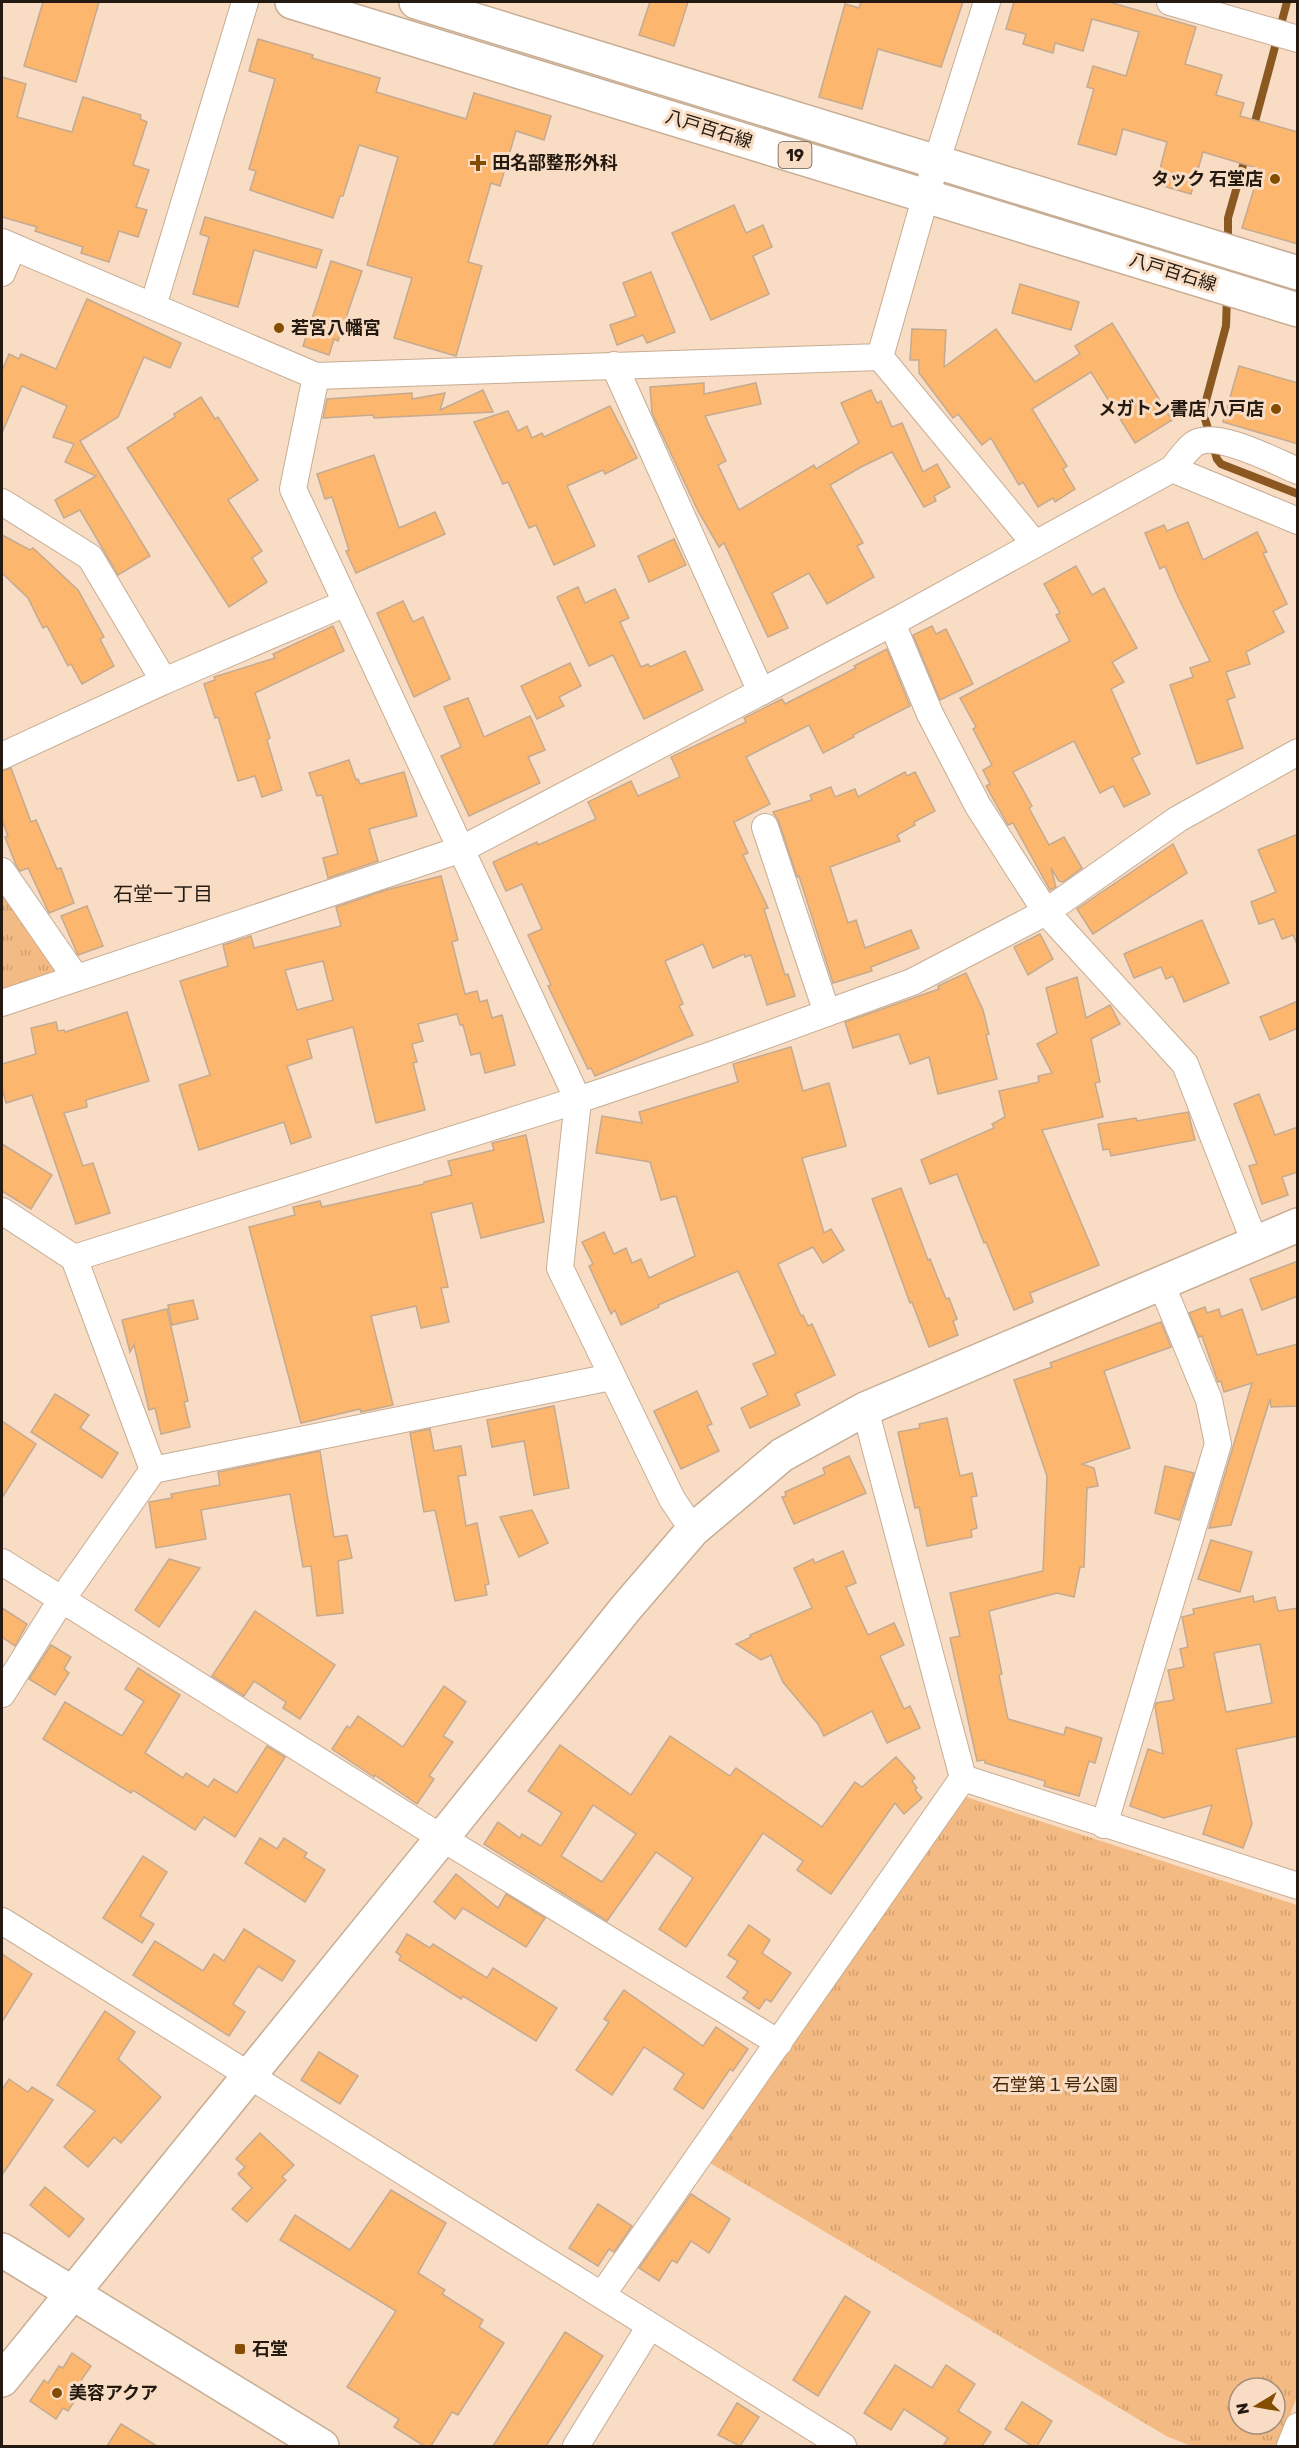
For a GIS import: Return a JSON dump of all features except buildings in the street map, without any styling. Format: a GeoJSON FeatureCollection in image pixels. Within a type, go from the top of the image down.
{"type":"FeatureCollection","features":[{"type":"Feature","properties":{"kind":"street"},"geometry":{"type":"LineString","coordinates":[[153,306],[244,2]]}},
{"type":"Feature","properties":{"kind":"street","name":"八戸百石線"},"geometry":{"type":"LineString","coordinates":[[292,2],[1298,310]]}},
{"type":"Feature","properties":{"kind":"street","name":"八戸百石線"},"geometry":{"type":"LineString","coordinates":[[416,2],[1298,273]]}},
{"type":"Feature","properties":{"kind":"street"},"geometry":{"type":"LineString","coordinates":[[880,357],[926,195],[987,2]]}},
{"type":"Feature","properties":{"kind":"street"},"geometry":{"type":"LineString","coordinates":[[1170,2],[1298,39]]}},
{"type":"Feature","properties":{"kind":"street"},"geometry":{"type":"LineString","coordinates":[[2,273],[7,244],[316,376],[880,357]]}},
{"type":"Feature","properties":{"kind":"street"},"geometry":{"type":"LineString","coordinates":[[880,357],[1035,544]]}},
{"type":"Feature","properties":{"kind":"street"},"geometry":{"type":"LineString","coordinates":[[614,365],[761,692]]}},
{"type":"Feature","properties":{"kind":"street"},"geometry":{"type":"LineString","coordinates":[[316,376],[293,489],[578,1100],[560,1268],[672,1499],[693,1530]]}},
{"type":"Feature","properties":{"kind":"street"},"geometry":{"type":"LineString","coordinates":[[2,1003],[240,921],[462,849],[892,623],[1172,469],[1195,443],[1203,440],[1221,440],[1298,471]]}},
{"type":"Feature","properties":{"kind":"street"},"geometry":{"type":"LineString","coordinates":[[1172,469],[1298,521]]}},
{"type":"Feature","properties":{"kind":"street"},"geometry":{"type":"LineString","coordinates":[[2,502],[90,557],[164,681]]}},
{"type":"Feature","properties":{"kind":"street"},"geometry":{"type":"LineString","coordinates":[[2,756],[164,681],[346,603]]}},
{"type":"Feature","properties":{"kind":"street"},"geometry":{"type":"LineString","coordinates":[[892,623],[930,714],[978,806],[1046,912],[1185,1064],[1255,1243]]}},
{"type":"Feature","properties":{"kind":"street"},"geometry":{"type":"LineString","coordinates":[[74,1258],[578,1100],[912,982],[1046,912],[1178,819],[1298,752]]}},
{"type":"Feature","properties":{"kind":"street"},"geometry":{"type":"LineString","coordinates":[[765,827],[827,1013]]}},
{"type":"Feature","properties":{"kind":"street"},"geometry":{"type":"LineString","coordinates":[[2,871],[76,978]]}},
{"type":"Feature","properties":{"kind":"street"},"geometry":{"type":"LineString","coordinates":[[2,1211],[74,1258],[153,1470]]}},
{"type":"Feature","properties":{"kind":"street"},"geometry":{"type":"LineString","coordinates":[[2,2380],[626,1608],[693,1530],[782,1455],[865,1409],[1298,1225]]}},
{"type":"Feature","properties":{"kind":"street"},"geometry":{"type":"LineString","coordinates":[[1104,1825],[1218,1444],[1209,1400],[1161,1283]]}},
{"type":"Feature","properties":{"kind":"street"},"geometry":{"type":"LineString","coordinates":[[2,1694],[62,1599],[153,1470],[611,1377]]}},
{"type":"Feature","properties":{"kind":"street"},"geometry":{"type":"LineString","coordinates":[[602,2295],[963,1778],[865,1409]]}},
{"type":"Feature","properties":{"kind":"street"},"geometry":{"type":"LineString","coordinates":[[2,1562],[442,1838],[779,2043]]}},
{"type":"Feature","properties":{"kind":"street"},"geometry":{"type":"LineString","coordinates":[[963,1778],[1298,1886]]}},
{"type":"Feature","properties":{"kind":"street"},"geometry":{"type":"LineString","coordinates":[[2,1921],[843,2446]]}},
{"type":"Feature","properties":{"kind":"street"},"geometry":{"type":"LineString","coordinates":[[2,2250],[322,2446]]}},
{"type":"Feature","properties":{"kind":"street"},"geometry":{"type":"LineString","coordinates":[[576,2446],[650,2326]]}},
{"type":"Feature","properties":{"kind":"street"},"geometry":{"type":"LineString","coordinates":[[1290,2446],[1298,2426]]}},
{"type":"Feature","properties":{"kind":"green space"},"geometry":{"type":"Polygon","coordinates":[[[2,887],[62,974],[2,993],[2,887]]]}},
{"type":"Feature","properties":{"kind":"green space","name":"石堂第１号公園"},"geometry":{"type":"Polygon","coordinates":[[[963,1796],[1297,1905],[1298,2394],[1287,2423],[1287,2376],[1227,2376],[1227,2436],[1282,2436],[1278,2446],[1192,2446],[1168,2437],[705,2160],[963,1796]]]}},
{"type":"Feature","properties":{"kind":"waterway"},"geometry":{"type":"LineString","coordinates":[[1253,129],[1287,2]]}},
{"type":"Feature","properties":{"kind":"waterway"},"geometry":{"type":"LineString","coordinates":[[1228,242],[1228,218],[1246,155]]}},
{"type":"Feature","properties":{"kind":"waterway"},"geometry":{"type":"LineString","coordinates":[[1227,296],[1226,326],[1203,412],[1217,459],[1221,464],[1298,494]]}},
{"type":"Feature","properties":{"kind":"place","name":"田名部整形外科"},"geometry":{"type":"Point","coordinates":[478,163]}},
{"type":"Feature","properties":{"kind":"place","name":"タック 石堂店"},"geometry":{"type":"Point","coordinates":[1275,179]}},
{"type":"Feature","properties":{"kind":"place","name":"若宮八幡宮"},"geometry":{"type":"Point","coordinates":[279,328]}},
{"type":"Feature","properties":{"kind":"place","name":"メガトン書店 八戸店"},"geometry":{"type":"Point","coordinates":[1276,409]}},
{"type":"Feature","properties":{"kind":"place","name":"石堂"},"geometry":{"type":"Point","coordinates":[240,2349]}},
{"type":"Feature","properties":{"kind":"place","name":"美容アクア"},"geometry":{"type":"Point","coordinates":[57,2393]}},
{"type":"Feature","properties":{"kind":"district","name":"石堂一丁目"},"geometry":{"type":"Point","coordinates":[163,894]}}]}
